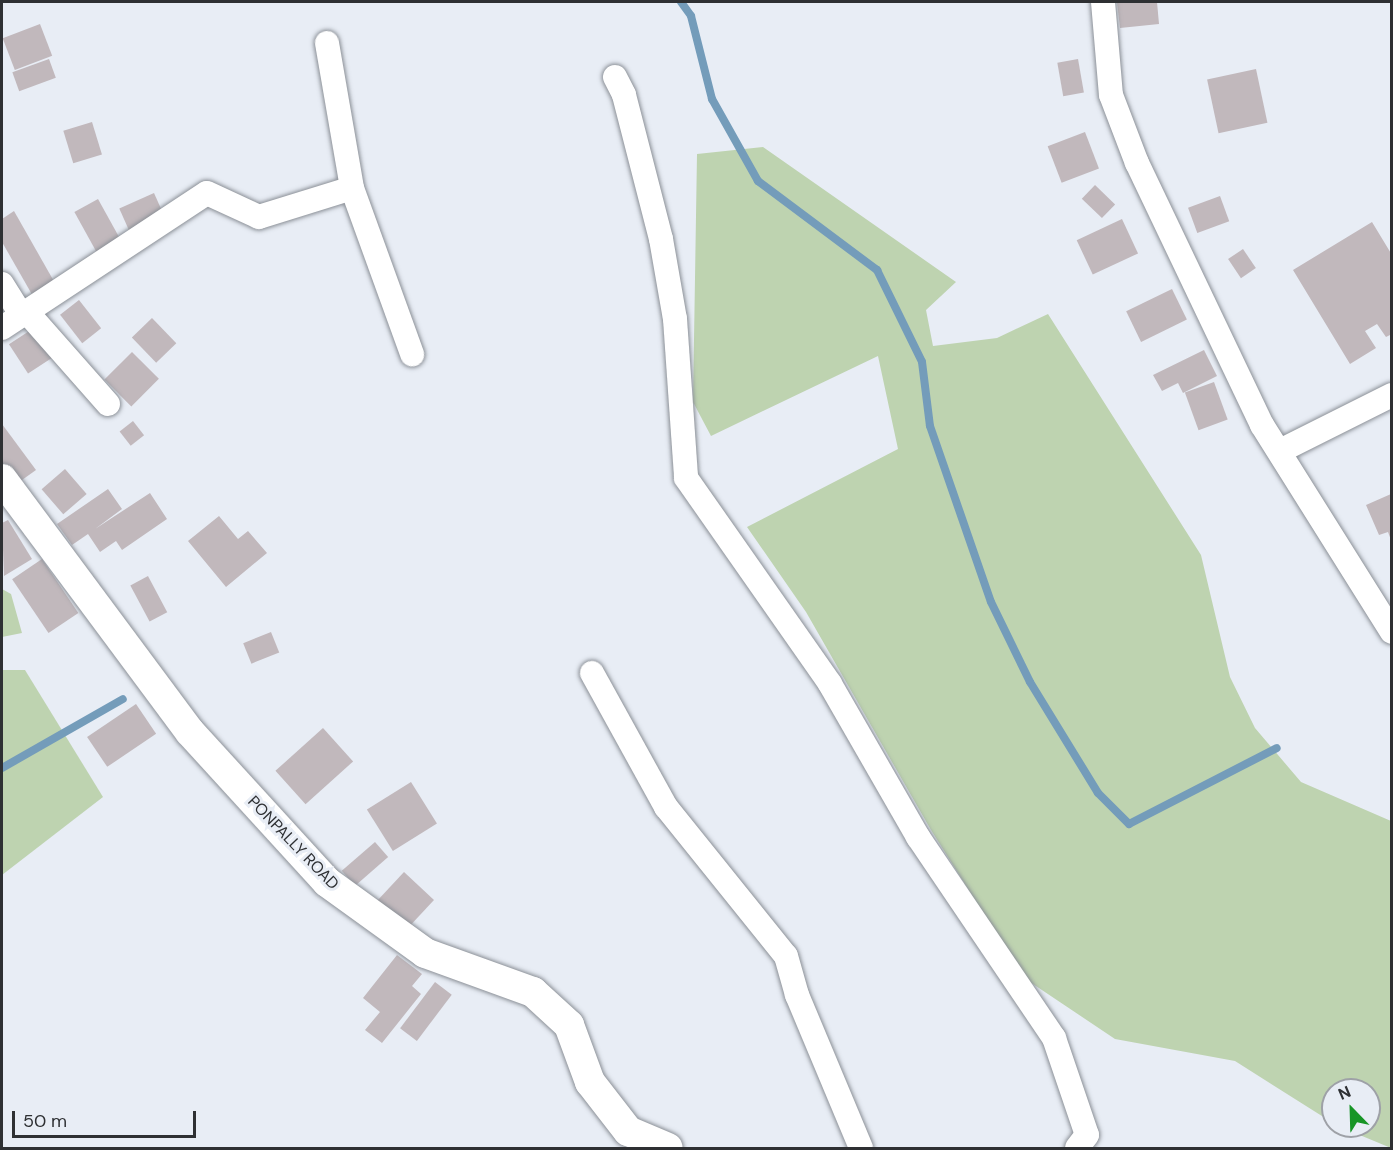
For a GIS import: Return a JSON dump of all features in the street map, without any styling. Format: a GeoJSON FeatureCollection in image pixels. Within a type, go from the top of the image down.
{"type":"FeatureCollection","features":[{"type":"Feature","properties":{"kind":"main road","name":"PONPALLY ROAD"},"geometry":{"type":"LineString","coordinates":[[2,479],[189,732],[327,882],[425,953],[533,992],[569,1025],[590,1082],[628,1131],[669,1149]]}},
{"type":"Feature","properties":{"kind":"street"},"geometry":{"type":"LineString","coordinates":[[1103,2],[1111,95],[1137,163],[1262,425],[1388,617]]}},
{"type":"Feature","properties":{"kind":"street"},"geometry":{"type":"LineString","coordinates":[[327,43],[352,188],[412,354]]}},
{"type":"Feature","properties":{"kind":"street"},"geometry":{"type":"LineString","coordinates":[[615,77],[624,95],[652,206],[675,319],[686,478],[830,684],[918,837],[1054,1038],[1087,1135],[1077,1149]]}},
{"type":"Feature","properties":{"kind":"street"},"geometry":{"type":"LineString","coordinates":[[16,318],[207,193],[259,217],[352,188]]}},
{"type":"Feature","properties":{"kind":"street"},"geometry":{"type":"LineString","coordinates":[[2,285],[16,318],[108,404]]}},
{"type":"Feature","properties":{"kind":"street"},"geometry":{"type":"LineString","coordinates":[[1280,451],[1392,396]]}},
{"type":"Feature","properties":{"kind":"street"},"geometry":{"type":"LineString","coordinates":[[592,673],[666,807],[786,956],[797,995],[861,1149]]}},
{"type":"Feature","properties":{"kind":"green space"},"geometry":{"type":"Polygon","coordinates":[[[763,147],[956,282],[926,310],[933,346],[997,338],[1048,314],[1201,555],[1230,677],[1255,728],[1301,782],[1391,821],[1391,1148],[1367,1138],[1381,1138],[1381,1078],[1321,1078],[1321,1115],[1235,1061],[1115,1039],[1024,978],[931,830],[806,612],[747,527],[898,449],[878,356],[711,436],[693,402],[697,154],[763,147]]]}},
{"type":"Feature","properties":{"kind":"green space"},"geometry":{"type":"Polygon","coordinates":[[[2,589],[11,594],[22,633],[2,637],[2,589]]]}},
{"type":"Feature","properties":{"kind":"green space"},"geometry":{"type":"Polygon","coordinates":[[[2,670],[25,670],[103,797],[2,875],[2,670]]]}},
{"type":"Feature","properties":{"kind":"building"},"geometry":{"type":"Polygon","coordinates":[[[1117,2],[1157,2],[1159,24],[1120,28],[1117,2]]]}},
{"type":"Feature","properties":{"kind":"building"},"geometry":{"type":"Polygon","coordinates":[[[40,24],[52,56],[15,70],[3,38],[40,24]]]}},
{"type":"Feature","properties":{"kind":"building"},"geometry":{"type":"Polygon","coordinates":[[[49,59],[56,78],[19,91],[12,72],[49,59]]]}},
{"type":"Feature","properties":{"kind":"building"},"geometry":{"type":"Polygon","coordinates":[[[1078,59],[1084,92],[1063,96],[1057,63],[1078,59]]]}},
{"type":"Feature","properties":{"kind":"building"},"geometry":{"type":"Polygon","coordinates":[[[1256,69],[1267,123],[1219,133],[1207,79],[1256,69]]]}},
{"type":"Feature","properties":{"kind":"building"},"geometry":{"type":"Polygon","coordinates":[[[92,122],[102,155],[73,163],[63,131],[92,122]]]}},
{"type":"Feature","properties":{"kind":"building"},"geometry":{"type":"Polygon","coordinates":[[[1085,132],[1099,168],[1062,183],[1048,146],[1085,132]]]}},
{"type":"Feature","properties":{"kind":"building"},"geometry":{"type":"Polygon","coordinates":[[[1095,185],[1115,204],[1102,218],[1082,199],[1095,185]]]}},
{"type":"Feature","properties":{"kind":"building"},"geometry":{"type":"Polygon","coordinates":[[[154,193],[168,225],[134,240],[119,208],[154,193]]]}},
{"type":"Feature","properties":{"kind":"building"},"geometry":{"type":"Polygon","coordinates":[[[1220,196],[1229,221],[1197,233],[1188,208],[1220,196]]]}},
{"type":"Feature","properties":{"kind":"building"},"geometry":{"type":"Polygon","coordinates":[[[98,199],[125,248],[102,261],[74,212],[98,199]]]}},
{"type":"Feature","properties":{"kind":"building"},"geometry":{"type":"Polygon","coordinates":[[[14,211],[64,299],[42,312],[2,242],[2,219],[14,211]]]}},
{"type":"Feature","properties":{"kind":"building"},"geometry":{"type":"Polygon","coordinates":[[[1122,219],[1138,253],[1093,275],[1077,240],[1122,219]]]}},
{"type":"Feature","properties":{"kind":"building"},"geometry":{"type":"Polygon","coordinates":[[[1372,222],[1392,255],[1392,334],[1386,337],[1377,324],[1365,331],[1376,348],[1350,364],[1293,270],[1372,222]]]}},
{"type":"Feature","properties":{"kind":"building"},"geometry":{"type":"Polygon","coordinates":[[[1243,249],[1256,268],[1241,278],[1228,259],[1243,249]]]}},
{"type":"Feature","properties":{"kind":"building"},"geometry":{"type":"Polygon","coordinates":[[[1172,289],[1187,320],[1141,342],[1126,311],[1172,289]]]}},
{"type":"Feature","properties":{"kind":"building"},"geometry":{"type":"Polygon","coordinates":[[[79,300],[101,328],[82,343],[60,315],[79,300]]]}},
{"type":"Feature","properties":{"kind":"building"},"geometry":{"type":"Polygon","coordinates":[[[152,318],[176,343],[156,363],[132,337],[152,318]]]}},
{"type":"Feature","properties":{"kind":"building"},"geometry":{"type":"Polygon","coordinates":[[[40,324],[59,353],[28,374],[9,344],[40,324]]]}},
{"type":"Feature","properties":{"kind":"building"},"geometry":{"type":"Polygon","coordinates":[[[1204,350],[1217,376],[1183,393],[1178,383],[1162,391],[1153,375],[1204,350]]]}},
{"type":"Feature","properties":{"kind":"building"},"geometry":{"type":"Polygon","coordinates":[[[132,352],[159,379],[131,406],[104,380],[132,352]]]}},
{"type":"Feature","properties":{"kind":"building"},"geometry":{"type":"Polygon","coordinates":[[[1214,382],[1228,420],[1199,430],[1185,393],[1214,382]]]}},
{"type":"Feature","properties":{"kind":"building"},"geometry":{"type":"Polygon","coordinates":[[[133,421],[144,435],[131,446],[120,431],[133,421]]]}},
{"type":"Feature","properties":{"kind":"building"},"geometry":{"type":"Polygon","coordinates":[[[2,424],[36,470],[15,485],[2,466],[2,424]]]}},
{"type":"Feature","properties":{"kind":"building"},"geometry":{"type":"Polygon","coordinates":[[[65,469],[87,494],[63,514],[42,489],[65,469]]]}},
{"type":"Feature","properties":{"kind":"building"},"geometry":{"type":"Polygon","coordinates":[[[108,489],[122,509],[95,529],[150,493],[167,519],[122,550],[116,541],[100,552],[88,534],[72,545],[57,524],[108,489]]]}},
{"type":"Feature","properties":{"kind":"building"},"geometry":{"type":"Polygon","coordinates":[[[1391,494],[1391,540],[1388,532],[1379,535],[1366,505],[1391,494]]]}},
{"type":"Feature","properties":{"kind":"building"},"geometry":{"type":"Polygon","coordinates":[[[219,516],[238,539],[248,531],[267,553],[226,587],[188,541],[219,516]]]}},
{"type":"Feature","properties":{"kind":"building"},"geometry":{"type":"Polygon","coordinates":[[[8,520],[32,559],[4,576],[2,523],[8,520]]]}},
{"type":"Feature","properties":{"kind":"building"},"geometry":{"type":"Polygon","coordinates":[[[42,559],[78,613],[49,633],[12,579],[42,559]]]}},
{"type":"Feature","properties":{"kind":"building"},"geometry":{"type":"Polygon","coordinates":[[[148,576],[167,612],[150,622],[130,585],[148,576]]]}},
{"type":"Feature","properties":{"kind":"building"},"geometry":{"type":"Polygon","coordinates":[[[271,632],[279,652],[251,664],[243,643],[271,632]]]}},
{"type":"Feature","properties":{"kind":"building"},"geometry":{"type":"Polygon","coordinates":[[[136,704],[156,734],[107,767],[87,737],[136,704]]]}},
{"type":"Feature","properties":{"kind":"building"},"geometry":{"type":"Polygon","coordinates":[[[323,728],[353,761],[306,804],[275,771],[323,728]]]}},
{"type":"Feature","properties":{"kind":"building"},"geometry":{"type":"Polygon","coordinates":[[[411,782],[437,824],[393,851],[367,810],[411,782]]]}},
{"type":"Feature","properties":{"kind":"building"},"geometry":{"type":"Polygon","coordinates":[[[375,842],[388,857],[355,886],[342,871],[375,842]]]}},
{"type":"Feature","properties":{"kind":"building"},"geometry":{"type":"Polygon","coordinates":[[[404,872],[434,900],[406,930],[376,902],[404,872]]]}},
{"type":"Feature","properties":{"kind":"building"},"geometry":{"type":"Polygon","coordinates":[[[397,955],[422,974],[412,986],[421,994],[382,1043],[365,1030],[380,1012],[363,998],[397,955]]]}},
{"type":"Feature","properties":{"kind":"building"},"geometry":{"type":"Polygon","coordinates":[[[435,982],[452,995],[417,1041],[400,1028],[435,982]]]}},
{"type":"Feature","properties":{"kind":"waterway"},"geometry":{"type":"LineString","coordinates":[[681,2],[691,16],[712,99],[758,181],[877,270],[922,362],[930,426],[991,602],[1030,682],[1098,793],[1129,824],[1277,748]]}},
{"type":"Feature","properties":{"kind":"waterway"},"geometry":{"type":"LineString","coordinates":[[2,768],[123,699]]}}]}
